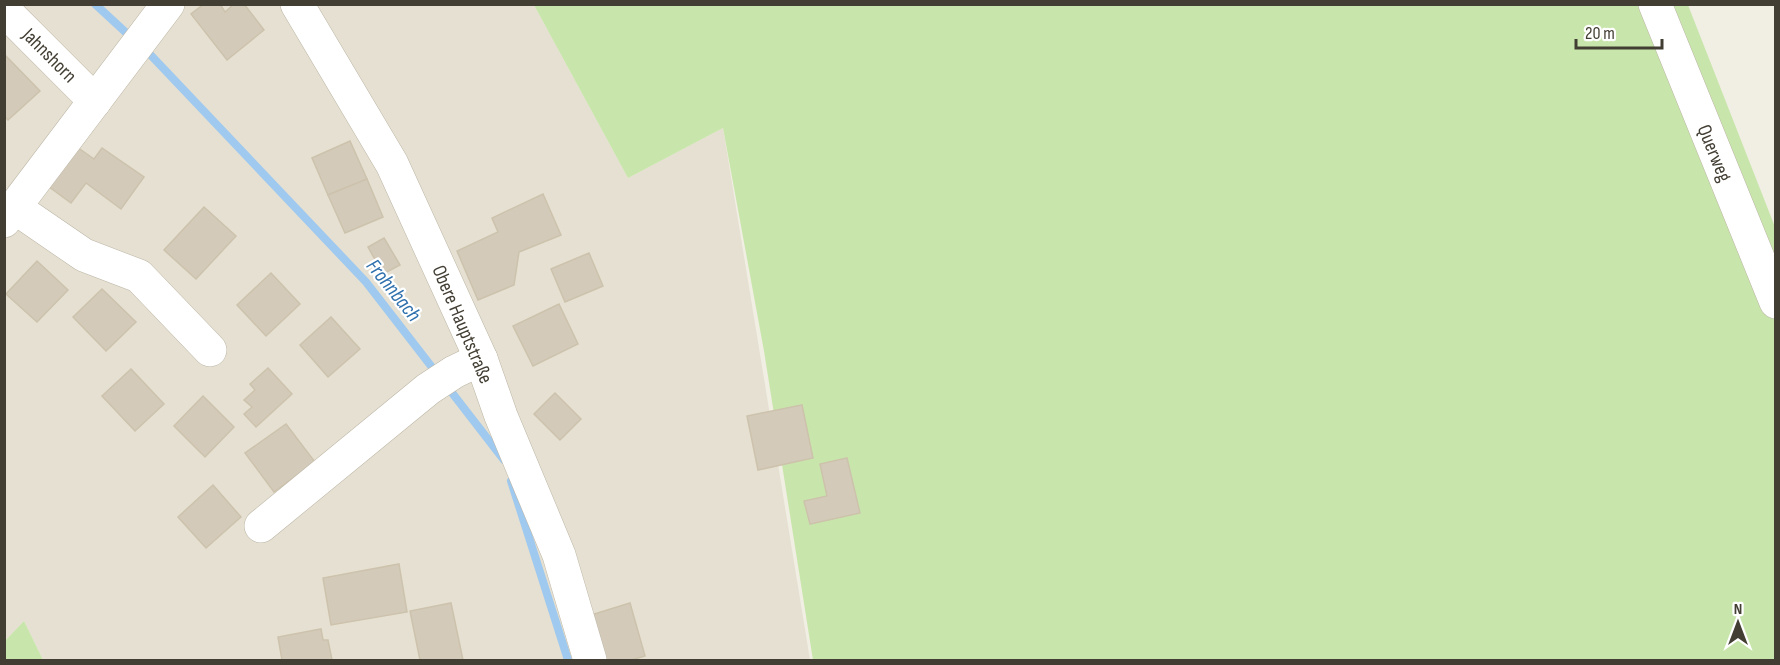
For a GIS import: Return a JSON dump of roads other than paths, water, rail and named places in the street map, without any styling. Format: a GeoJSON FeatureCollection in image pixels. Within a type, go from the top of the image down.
{"type":"FeatureCollection","features":[{"type":"Feature","properties":{"kind":"street","name":"Obere Hauptstraße"},"geometry":{"type":"LineString","coordinates":[[297,4],[392,164],[454,373],[501,416],[560,555],[590,660]]}},
{"type":"Feature","properties":{"kind":"street","name":"Querweg"},"geometry":{"type":"LineString","coordinates":[[1655,4],[1776,302]]}},
{"type":"Feature","properties":{"kind":"street","name":"Jahnshorn"},"geometry":{"type":"LineString","coordinates":[[4,10],[104,89]]}},
{"type":"Feature","properties":{"kind":"street"},"geometry":{"type":"LineString","coordinates":[[159,16],[9,214],[84,255],[139,276],[210,350]]}},
{"type":"Feature","properties":{"kind":"street"},"geometry":{"type":"LineString","coordinates":[[261,526],[454,373]]}},
{"type":"Feature","properties":{"kind":"waterway","name":"Frohnbach"},"geometry":{"type":"LineString","coordinates":[[95,4],[134,40]]}},
{"type":"Feature","properties":{"kind":"waterway","name":"Frohnbach"},"geometry":{"type":"LineString","coordinates":[[144,48],[366,282],[438,375]]}},
{"type":"Feature","properties":{"kind":"waterway","name":"Frohnbach"},"geometry":{"type":"LineString","coordinates":[[446,385],[504,460]]}},
{"type":"Feature","properties":{"kind":"waterway","name":"Frohnbach"},"geometry":{"type":"LineString","coordinates":[[511,481],[568,660]]}}]}
